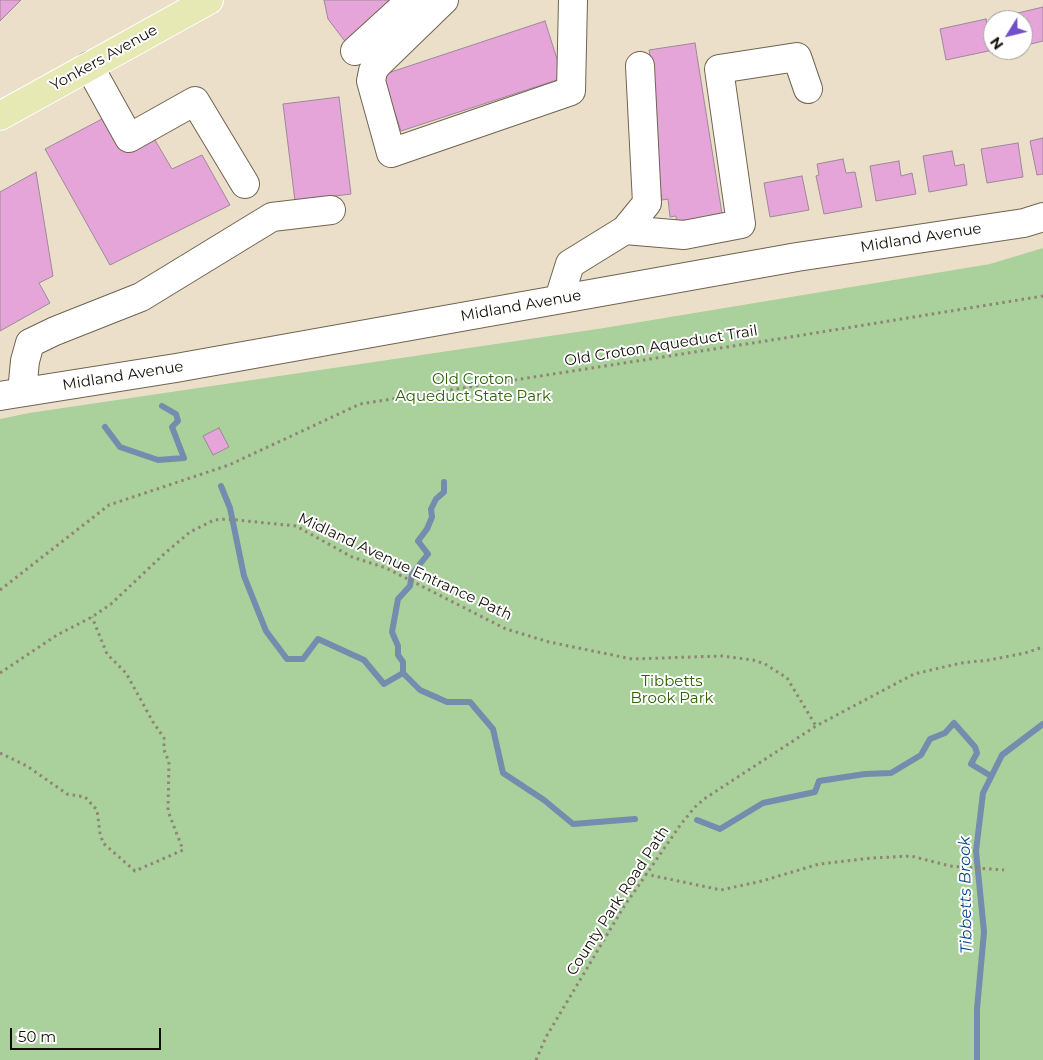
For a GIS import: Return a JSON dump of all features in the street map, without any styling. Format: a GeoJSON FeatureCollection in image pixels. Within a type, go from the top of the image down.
{"type":"FeatureCollection","features":[{"type":"Feature","properties":{"kind":"main road","name":"Yonkers Avenue"},"geometry":{"type":"LineString","coordinates":[[0,116],[208,0]]}},
{"type":"Feature","properties":{"kind":"street"},"geometry":{"type":"LineString","coordinates":[[355,50],[411,0]]}},
{"type":"Feature","properties":{"kind":"street"},"geometry":{"type":"LineString","coordinates":[[444,0],[373,71],[371,81],[391,153],[571,91],[573,0]]}},
{"type":"Feature","properties":{"kind":"street"},"geometry":{"type":"LineString","coordinates":[[625,230],[684,235],[741,224],[719,69],[797,57],[808,89]]}},
{"type":"Feature","properties":{"kind":"street"},"geometry":{"type":"LineString","coordinates":[[89,66],[129,138],[195,102],[246,184]]}},
{"type":"Feature","properties":{"kind":"street"},"geometry":{"type":"LineString","coordinates":[[559,299],[570,264],[625,230],[647,203],[640,66]]}},
{"type":"Feature","properties":{"kind":"street"},"geometry":{"type":"LineString","coordinates":[[6,396],[24,361],[30,343],[55,331],[141,297],[272,216],[331,210]]}},
{"type":"Feature","properties":{"kind":"street","name":"Midland Avenue"},"geometry":{"type":"LineString","coordinates":[[6,396],[176,368],[797,257],[1024,223],[1043,217]]}},
{"type":"Feature","properties":{"kind":"path","name":"Old Croton Aqueduct Trail"},"geometry":{"type":"LineString","coordinates":[[0,590],[109,506],[229,465],[360,404],[1043,296]]}},
{"type":"Feature","properties":{"kind":"path","name":"Midland Avenue Entrance Path"},"geometry":{"type":"LineString","coordinates":[[0,673],[57,635],[92,617],[111,604],[190,532],[214,520],[227,519],[296,526],[352,557],[386,568],[506,629],[549,642],[632,659],[722,656],[753,660],[765,664],[788,678],[816,726]]}},
{"type":"Feature","properties":{"kind":"path"},"geometry":{"type":"LineString","coordinates":[[0,753],[27,766],[67,794],[85,797],[96,810],[103,843],[135,871],[182,850],[168,811],[168,762],[164,750],[164,738],[126,673],[107,654],[92,617]]}},
{"type":"Feature","properties":{"kind":"path","name":"County Park Road Path"},"geometry":{"type":"LineString","coordinates":[[536,1060],[546,1037],[646,874],[681,824],[704,799],[816,726],[914,674],[961,663],[1025,653],[1043,647]]}},
{"type":"Feature","properties":{"kind":"path"},"geometry":{"type":"LineString","coordinates":[[646,874],[721,890],[762,881],[819,864],[872,858],[911,856],[950,866],[1004,870]]}},
{"type":"Feature","properties":{"kind":"green space","name":"Tibbetts Brook Park"},"geometry":{"type":"Polygon","coordinates":[[[1043,248],[1043,1060],[0,1060],[0,419],[29,413],[604,328],[990,264],[1043,248]]]}},
{"type":"Feature","properties":{"kind":"building"},"geometry":{"type":"Polygon","coordinates":[[[0,0],[21,0],[0,21],[0,0]]]}},
{"type":"Feature","properties":{"kind":"building"},"geometry":{"type":"Polygon","coordinates":[[[324,0],[395,0],[347,44],[328,19],[324,0]]]}},
{"type":"Feature","properties":{"kind":"building"},"geometry":{"type":"Polygon","coordinates":[[[1043,7],[1043,41],[1033,44],[1033,10],[1030,10],[1043,7]]]}},
{"type":"Feature","properties":{"kind":"building"},"geometry":{"type":"Polygon","coordinates":[[[983,20],[983,52],[946,60],[940,29],[983,20]]]}},
{"type":"Feature","properties":{"kind":"building"},"geometry":{"type":"Polygon","coordinates":[[[545,21],[563,78],[401,131],[382,75],[545,21]]]}},
{"type":"Feature","properties":{"kind":"building"},"geometry":{"type":"Polygon","coordinates":[[[695,43],[723,220],[677,227],[676,216],[670,217],[668,199],[662,200],[649,117],[653,71],[649,50],[695,43]]]}},
{"type":"Feature","properties":{"kind":"building"},"geometry":{"type":"Polygon","coordinates":[[[339,97],[351,194],[295,201],[283,104],[339,97]]]}},
{"type":"Feature","properties":{"kind":"building"},"geometry":{"type":"Polygon","coordinates":[[[102,119],[123,151],[152,135],[172,169],[202,155],[230,205],[110,265],[45,149],[102,119]]]}},
{"type":"Feature","properties":{"kind":"building"},"geometry":{"type":"Polygon","coordinates":[[[1043,138],[1043,174],[1037,175],[1030,141],[1043,138]]]}},
{"type":"Feature","properties":{"kind":"building"},"geometry":{"type":"Polygon","coordinates":[[[1018,143],[1023,177],[987,183],[981,149],[1018,143]]]}},
{"type":"Feature","properties":{"kind":"building"},"geometry":{"type":"Polygon","coordinates":[[[952,151],[955,166],[964,164],[967,185],[929,192],[923,156],[952,151]]]}},
{"type":"Feature","properties":{"kind":"building"},"geometry":{"type":"Polygon","coordinates":[[[843,159],[846,173],[855,172],[862,207],[824,214],[816,176],[819,175],[817,164],[843,159]]]}},
{"type":"Feature","properties":{"kind":"building"},"geometry":{"type":"Polygon","coordinates":[[[899,161],[901,176],[912,173],[916,194],[876,201],[870,166],[899,161]]]}},
{"type":"Feature","properties":{"kind":"building"},"geometry":{"type":"Polygon","coordinates":[[[36,172],[53,276],[39,283],[50,303],[0,331],[0,192],[36,172]]]}},
{"type":"Feature","properties":{"kind":"building"},"geometry":{"type":"Polygon","coordinates":[[[802,176],[809,210],[770,217],[764,183],[802,176]]]}},
{"type":"Feature","properties":{"kind":"building"},"geometry":{"type":"Polygon","coordinates":[[[219,428],[229,447],[213,455],[203,436],[219,428]]]}},
{"type":"Feature","properties":{"kind":"waterway"},"geometry":{"type":"LineString","coordinates":[[105,427],[120,447],[158,460],[184,458],[172,427],[178,421],[176,414],[162,406]]}},
{"type":"Feature","properties":{"kind":"waterway"},"geometry":{"type":"LineString","coordinates":[[403,673],[403,662],[398,655],[398,646],[392,632],[398,599],[410,586],[412,574],[428,554],[418,541],[427,529],[432,517],[431,509],[436,499],[444,492],[444,482]]}},
{"type":"Feature","properties":{"kind":"waterway"},"geometry":{"type":"LineString","coordinates":[[221,486],[230,508],[244,576],[266,631],[287,659],[303,659],[318,639],[364,660],[384,684],[403,673],[420,690],[447,702],[470,702],[493,729],[503,773],[544,800],[573,824],[635,819]]}},
{"type":"Feature","properties":{"kind":"waterway"},"geometry":{"type":"LineString","coordinates":[[697,820],[720,829],[763,803],[815,792],[819,781],[865,774],[891,773],[921,755],[930,739],[945,733],[954,723],[975,747],[977,753],[971,764],[991,776]]}},
{"type":"Feature","properties":{"kind":"waterway","name":"Tibbetts Brook"},"geometry":{"type":"LineString","coordinates":[[977,1060],[977,1009],[984,932],[976,851],[983,793],[1002,755],[1043,724]]}},
{"type":"Feature","properties":{"kind":"park label","name":"Old Croton Aqueduct State Park"},"geometry":{"type":"Point","coordinates":[473,388]}}]}
